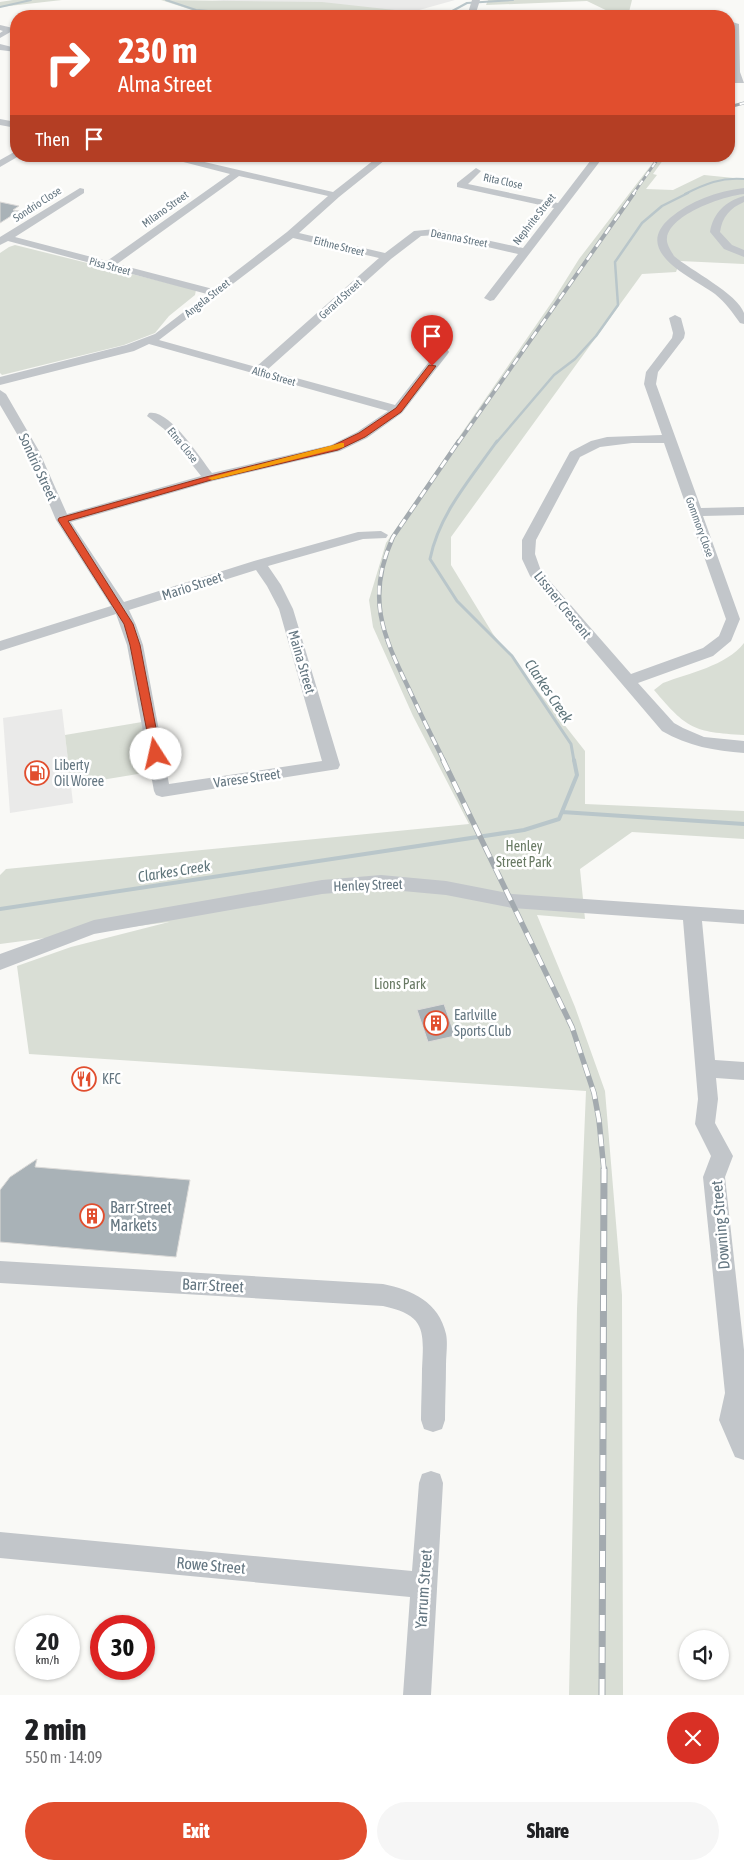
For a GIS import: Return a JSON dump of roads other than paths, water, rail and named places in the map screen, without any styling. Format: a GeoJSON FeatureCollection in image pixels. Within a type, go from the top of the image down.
{"type":"FeatureCollection","features":[{"type":"Feature","properties":{"kind":"street"},"geometry":{"type":"LineString","coordinates":[[736,24],[737,80]]}},
{"type":"Feature","properties":{"kind":"street"},"geometry":{"type":"LineString","coordinates":[[0,27],[10,30],[0,36]]}},
{"type":"Feature","properties":{"kind":"street"},"geometry":{"type":"LineString","coordinates":[[192,162],[335,195]]}},
{"type":"Feature","properties":{"kind":"street","name":"Angela Street"},"geometry":{"type":"LineString","coordinates":[[0,381],[130,348],[150,341],[291,234],[335,195],[377,162]]}},
{"type":"Feature","properties":{"kind":"street","name":"Nephrite Street"},"geometry":{"type":"LineString","coordinates":[[490,298],[594,162]]}},
{"type":"Feature","properties":{"kind":"street","name":"Rita Close"},"geometry":{"type":"LineString","coordinates":[[476,171],[461,185],[560,206]]}},
{"type":"Feature","properties":{"kind":"street","name":"Milano Street"},"geometry":{"type":"LineString","coordinates":[[108,265],[237,172]]}},
{"type":"Feature","properties":{"kind":"street","name":"Sondrio Close"},"geometry":{"type":"LineString","coordinates":[[3,240],[80,191]]}},
{"type":"Feature","properties":{"kind":"street"},"geometry":{"type":"LineString","coordinates":[[744,191],[724,194],[683,212],[671,222],[663,234],[662,240],[664,250],[675,264],[724,296],[744,321]]}},
{"type":"Feature","properties":{"kind":"street"},"geometry":{"type":"LineString","coordinates":[[744,199],[732,204],[720,216],[715,232],[728,247],[744,254]]}},
{"type":"Feature","properties":{"kind":"street","name":"Deanna Street"},"geometry":{"type":"LineString","coordinates":[[423,231],[436,232],[525,252]]}},
{"type":"Feature","properties":{"kind":"street","name":"Gerard Street"},"geometry":{"type":"LineString","coordinates":[[259,371],[387,257],[414,235],[423,231]]}},
{"type":"Feature","properties":{"kind":"street","name":"Eithne Street"},"geometry":{"type":"LineString","coordinates":[[291,234],[387,257]]}},
{"type":"Feature","properties":{"kind":"street","name":"Pisa Street"},"geometry":{"type":"LineString","coordinates":[[3,240],[213,292]]}},
{"type":"Feature","properties":{"kind":"street","name":"Gommory Close"},"geometry":{"type":"LineString","coordinates":[[627,681],[708,652],[726,638],[733,619],[650,384],[652,372],[678,338],[679,333],[675,318]]}},
{"type":"Feature","properties":{"kind":"street","name":"Alfio Street"},"geometry":{"type":"LineString","coordinates":[[150,341],[398,410]]}},
{"type":"Feature","properties":{"kind":"street"},"geometry":{"type":"LineString","coordinates":[[63,520],[209,478],[335,448],[362,435],[398,410],[443,352]]}},
{"type":"Feature","properties":{"kind":"street","name":"Sondrio Street"},"geometry":{"type":"LineString","coordinates":[[0,394],[33,451],[63,520],[121,609],[134,640],[162,791]]}},
{"type":"Feature","properties":{"kind":"street","name":"Etna Close"},"geometry":{"type":"LineString","coordinates":[[153,416],[168,426],[209,478]]}},
{"type":"Feature","properties":{"kind":"street","name":"Lissner Crescent"},"geometry":{"type":"LineString","coordinates":[[669,439],[602,442],[582,449],[575,455],[527,544],[530,564],[535,573],[668,727],[681,736],[711,745],[744,747]]}},
{"type":"Feature","properties":{"kind":"street"},"geometry":{"type":"LineString","coordinates":[[694,512],[744,510]]}},
{"type":"Feature","properties":{"kind":"street","name":"Mario Street"},"geometry":{"type":"LineString","coordinates":[[1,647],[258,564],[363,535],[381,535]]}},
{"type":"Feature","properties":{"kind":"street","name":"Maina Street"},"geometry":{"type":"LineString","coordinates":[[258,564],[274,585],[286,609],[332,766]]}},
{"type":"Feature","properties":{"kind":"street","name":"Varese Street"},"geometry":{"type":"LineString","coordinates":[[162,791],[332,766]]}},
{"type":"Feature","properties":{"kind":"street","name":"Henley Street"},"geometry":{"type":"LineString","coordinates":[[0,962],[94,927],[342,884],[406,883],[446,888],[512,901],[744,917]]}},
{"type":"Feature","properties":{"kind":"street","name":"Downing Street"},"geometry":{"type":"LineString","coordinates":[[692,913],[708,1099],[705,1124],[722,1156],[714,1177],[738,1350],[737,1392],[731,1420],[744,1448]]}},
{"type":"Feature","properties":{"kind":"street"},"geometry":{"type":"LineString","coordinates":[[705,1068],[744,1071]]}},
{"type":"Feature","properties":{"kind":"street","name":"Barr Street"},"geometry":{"type":"LineString","coordinates":[[0,1272],[383,1295],[398,1298],[422,1311],[431,1322],[435,1335],[433,1420]]}},
{"type":"Feature","properties":{"kind":"street","name":"Yarrum Street"},"geometry":{"type":"LineString","coordinates":[[417,1695],[431,1483]]}},
{"type":"Feature","properties":{"kind":"street","name":"Rowe Street"},"geometry":{"type":"LineString","coordinates":[[0,1545],[423,1585]]}},
{"type":"Feature","properties":{"kind":"waterway"},"geometry":{"type":"LineString","coordinates":[[0,7],[31,0]]}},
{"type":"Feature","properties":{"kind":"waterway"},"geometry":{"type":"LineString","coordinates":[[166,0],[196,10]]}},
{"type":"Feature","properties":{"kind":"waterway"},"geometry":{"type":"LineString","coordinates":[[454,10],[467,3],[513,0]]}},
{"type":"Feature","properties":{"kind":"waterway","name":"Clarkes Creek"},"geometry":{"type":"LineString","coordinates":[[685,194],[713,182],[728,179],[744,179]]}},
{"type":"Feature","properties":{"kind":"waterway","name":"Clarkes Creek"},"geometry":{"type":"LineString","coordinates":[[496,443],[554,375],[575,359],[596,336],[618,305],[615,262],[642,223],[662,206],[688,193]]}},
{"type":"Feature","properties":{"kind":"waterway","name":"Clarkes Creek"},"geometry":{"type":"LineString","coordinates":[[497,441],[448,512],[434,543],[430,559],[457,601],[512,656],[571,744],[574,761]]}},
{"type":"Feature","properties":{"kind":"waterway","name":"Clarkes Creek"},"geometry":{"type":"LineString","coordinates":[[0,909],[524,830],[559,819],[577,775],[574,760]]}},
{"type":"Feature","properties":{"kind":"waterway"},"geometry":{"type":"LineString","coordinates":[[562,812],[744,824]]}},
{"type":"Feature","properties":{"kind":"railway"},"geometry":{"type":"LineString","coordinates":[[735,105],[744,103]]}},
{"type":"Feature","properties":{"kind":"railway"},"geometry":{"type":"LineString","coordinates":[[633,194],[656,162]]}},
{"type":"Feature","properties":{"kind":"railway"},"geometry":{"type":"LineString","coordinates":[[458,443],[634,193]]}},
{"type":"Feature","properties":{"kind":"railway"},"geometry":{"type":"LineString","coordinates":[[444,761],[391,650],[385,633],[379,597],[380,578],[393,537],[459,441]]}},
{"type":"Feature","properties":{"kind":"railway"},"geometry":{"type":"LineString","coordinates":[[443,760],[572,1027],[594,1093],[599,1120],[604,1171]]}},
{"type":"Feature","properties":{"kind":"railway"},"geometry":{"type":"LineString","coordinates":[[602,1695],[604,1171]]}},
{"type":"Feature","properties":{"kind":"place","name":"Liberty Oil Woree"},"geometry":{"type":"Point","coordinates":[37,773]}},
{"type":"Feature","properties":{"kind":"place","name":"Earlville Sports Club"},"geometry":{"type":"Point","coordinates":[436,1023]}},
{"type":"Feature","properties":{"kind":"place","name":"KFC"},"geometry":{"type":"Point","coordinates":[84,1079]}},
{"type":"Feature","properties":{"kind":"place","name":"Barr Street Markets"},"geometry":{"type":"Point","coordinates":[92,1216]}},
{"type":"Feature","properties":{"kind":"park label","name":"Henley Street Park"},"geometry":{"type":"Point","coordinates":[524,854]}},
{"type":"Feature","properties":{"kind":"park label","name":"Lions Park"},"geometry":{"type":"Point","coordinates":[400,984]}}]}
